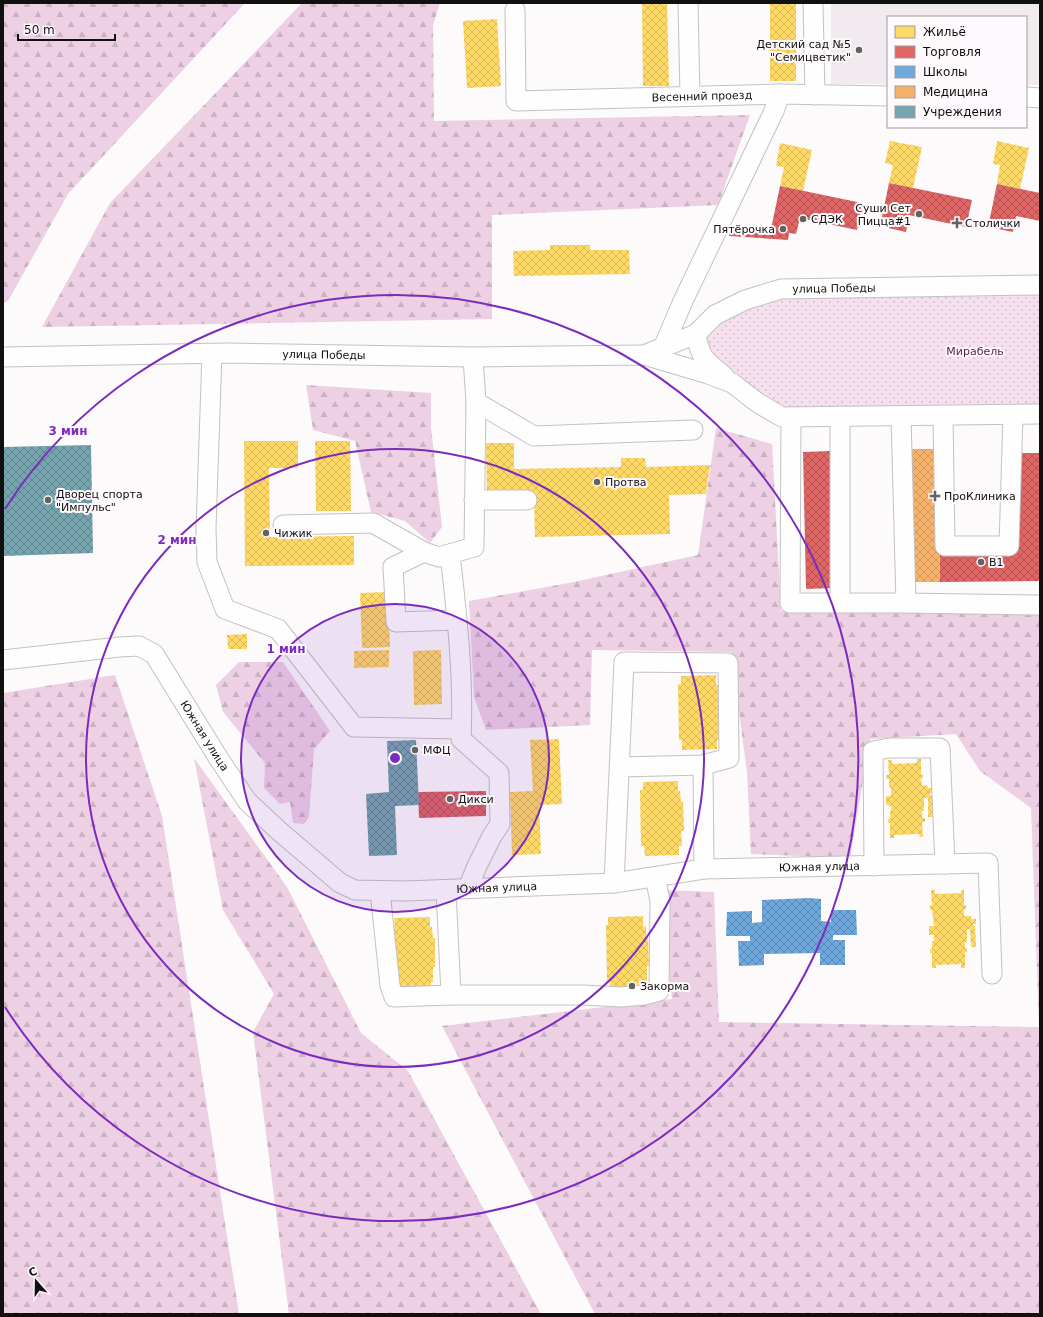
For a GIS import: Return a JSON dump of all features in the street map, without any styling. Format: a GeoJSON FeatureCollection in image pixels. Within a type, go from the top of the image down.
{"type":"FeatureCollection","features":[{"type":"Feature","properties":{"kind":"street"},"geometry":{"type":"LineString","coordinates":[[688,3],[690,96]]}},
{"type":"Feature","properties":{"kind":"street"},"geometry":{"type":"LineString","coordinates":[[813,3],[815,95]]}},
{"type":"Feature","properties":{"kind":"street","name":"Весенний проезд"},"geometry":{"type":"LineString","coordinates":[[515,10],[516,101],[780,94],[887,96]]}},
{"type":"Feature","properties":{"kind":"street"},"geometry":{"type":"LineString","coordinates":[[663,348],[683,300],[774,111],[780,94]]}},
{"type":"Feature","properties":{"kind":"street"},"geometry":{"type":"LineString","coordinates":[[1027,97],[1040,98]]}},
{"type":"Feature","properties":{"kind":"street","name":"улица Победы"},"geometry":{"type":"LineString","coordinates":[[644,355],[696,334],[715,315],[745,300],[780,289],[1040,286]]}},
{"type":"Feature","properties":{"kind":"street"},"geometry":{"type":"LineString","coordinates":[[696,334],[698,347],[704,358],[732,383]]}},
{"type":"Feature","properties":{"kind":"street"},"geometry":{"type":"LineString","coordinates":[[212,354],[206,528],[207,562],[225,608],[278,629],[354,727],[461,729]]}},
{"type":"Feature","properties":{"kind":"street","name":"улица Победы"},"geometry":{"type":"LineString","coordinates":[[3,356],[212,354],[473,357],[644,355],[708,374],[732,383],[758,403],[782,417],[1040,414]]}},
{"type":"Feature","properties":{"kind":"street"},"geometry":{"type":"LineString","coordinates":[[283,525],[373,523],[424,552],[439,557],[474,547],[476,402],[473,357]]}},
{"type":"Feature","properties":{"kind":"street"},"geometry":{"type":"LineString","coordinates":[[476,402],[534,436],[693,430]]}},
{"type":"Feature","properties":{"kind":"street"},"geometry":{"type":"LineString","coordinates":[[943,415],[945,546],[1009,546],[1014,415]]}},
{"type":"Feature","properties":{"kind":"street"},"geometry":{"type":"LineString","coordinates":[[840,416],[840,602]]}},
{"type":"Feature","properties":{"kind":"street"},"geometry":{"type":"LineString","coordinates":[[901,416],[906,603]]}},
{"type":"Feature","properties":{"kind":"street"},"geometry":{"type":"LineString","coordinates":[[791,417],[790,603],[840,602],[1040,605]]}},
{"type":"Feature","properties":{"kind":"street"},"geometry":{"type":"LineString","coordinates":[[474,500],[527,500]]}},
{"type":"Feature","properties":{"kind":"street"},"geometry":{"type":"LineString","coordinates":[[424,552],[393,567],[396,622],[457,620]]}},
{"type":"Feature","properties":{"kind":"street"},"geometry":{"type":"LineString","coordinates":[[450,554],[457,620],[461,739],[499,773],[500,824],[489,842],[468,888]]}},
{"type":"Feature","properties":{"kind":"street","name":"Южная улица"},"geometry":{"type":"LineString","coordinates":[[3,660],[139,646],[154,654],[219,759],[247,801],[278,830],[340,883],[355,890],[446,890],[614,883],[704,870],[988,862],[992,974]]}},
{"type":"Feature","properties":{"kind":"street"},"geometry":{"type":"LineString","coordinates":[[614,883],[624,662],[728,663],[729,758],[703,766],[620,767]]}},
{"type":"Feature","properties":{"kind":"street"},"geometry":{"type":"LineString","coordinates":[[874,866],[873,751],[889,748],[940,748],[945,864]]}},
{"type":"Feature","properties":{"kind":"street"},"geometry":{"type":"LineString","coordinates":[[703,766],[704,870]]}},
{"type":"Feature","properties":{"kind":"street"},"geometry":{"type":"LineString","coordinates":[[380,891],[390,986],[394,997],[451,995],[583,995],[621,997],[644,995],[660,991],[660,901],[655,877]]}},
{"type":"Feature","properties":{"kind":"street"},"geometry":{"type":"LineString","coordinates":[[446,890],[451,995]]}},
{"type":"Feature","properties":{"kind":"shaded area","name":"Детский сад №5 \"Семицветик\""},"geometry":{"type":"Polygon","coordinates":[[[831,3],[1040,3],[1040,85],[1027,85],[1027,16],[887,16],[887,84],[831,84],[831,3]]]}},
{"type":"Feature","properties":{"kind":"green space"},"geometry":{"type":"Polygon","coordinates":[[[3,3],[245,3],[68,194],[8,301],[3,303],[3,3]]]}},
{"type":"Feature","properties":{"kind":"green space"},"geometry":{"type":"Polygon","coordinates":[[[302,3],[440,3],[433,25],[434,121],[750,115],[718,205],[492,215],[492,319],[42,327],[110,203],[302,3]]]}},
{"type":"Feature","properties":{"kind":"green space","name":"Мирабель"},"geometry":{"type":"Polygon","coordinates":[[[1040,286],[1040,414],[782,417],[698,347],[715,315],[745,300],[1040,286]]]}},
{"type":"Feature","properties":{"kind":"green space"},"geometry":{"type":"Polygon","coordinates":[[[306,385],[431,393],[431,427],[442,527],[430,543],[405,521],[371,512],[355,441],[313,430],[306,385]]]}},
{"type":"Feature","properties":{"kind":"green space"},"geometry":{"type":"Polygon","coordinates":[[[716,428],[772,444],[781,611],[1040,614],[1040,1314],[595,1314],[442,1026],[672,999],[660,890],[714,892],[719,1022],[1039,1027],[1031,808],[980,771],[956,734],[870,739],[850,858],[751,854],[747,772],[731,652],[592,650],[590,725],[486,730],[474,697],[469,601],[569,583],[698,555],[716,428]]]}},
{"type":"Feature","properties":{"kind":"green space"},"geometry":{"type":"Polygon","coordinates":[[[239,662],[283,662],[330,731],[314,749],[309,817],[304,824],[293,823],[290,802],[280,804],[264,788],[265,763],[223,712],[216,685],[239,662]]]}},
{"type":"Feature","properties":{"kind":"green space"},"geometry":{"type":"Polygon","coordinates":[[[115,675],[162,816],[239,1314],[3,1314],[3,693],[115,675]]]}},
{"type":"Feature","properties":{"kind":"green space"},"geometry":{"type":"Polygon","coordinates":[[[194,758],[287,887],[361,1033],[408,1071],[541,1314],[289,1314],[253,1032],[274,994],[223,910],[194,758]]]}},
{"type":"Feature","properties":{"kind":"building: Жильё"},"geometry":{"type":"Polygon","coordinates":[[[642,3],[667,3],[669,86],[643,86],[642,3]]]}},
{"type":"Feature","properties":{"kind":"building: Жильё"},"geometry":{"type":"Polygon","coordinates":[[[770,3],[796,3],[796,81],[770,81],[770,3]]]}},
{"type":"Feature","properties":{"kind":"building: Жильё"},"geometry":{"type":"Polygon","coordinates":[[[497,19],[501,86],[467,88],[463,21],[497,19]]]}},
{"type":"Feature","properties":{"kind":"building: Жильё"},"geometry":{"type":"Polygon","coordinates":[[[890,141],[922,147],[913,188],[889,183],[893,165],[885,163],[890,141]]]}},
{"type":"Feature","properties":{"kind":"building: Жильё"},"geometry":{"type":"Polygon","coordinates":[[[997,141],[1029,148],[1020,189],[997,184],[1000,165],[993,164],[997,141]]]}},
{"type":"Feature","properties":{"kind":"building: Жильё"},"geometry":{"type":"Polygon","coordinates":[[[780,143],[812,150],[803,191],[780,186],[784,167],[776,166],[780,143]]]}},
{"type":"Feature","properties":{"kind":"building: Жильё"},"geometry":{"type":"Polygon","coordinates":[[[550,245],[590,245],[590,250],[629,250],[630,274],[514,276],[513,251],[550,250],[550,245]]]}},
{"type":"Feature","properties":{"kind":"building: Жильё"},"geometry":{"type":"Polygon","coordinates":[[[244,441],[298,441],[298,468],[269,468],[270,537],[354,536],[354,565],[245,566],[244,441]]]}},
{"type":"Feature","properties":{"kind":"building: Жильё"},"geometry":{"type":"Polygon","coordinates":[[[315,441],[350,441],[351,511],[316,511],[315,441]]]}},
{"type":"Feature","properties":{"kind":"building: Жильё","name":"Протва"},"geometry":{"type":"Polygon","coordinates":[[[486,443],[514,443],[514,469],[621,467],[621,458],[645,458],[646,467],[710,465],[706,494],[669,495],[670,534],[535,537],[534,495],[487,496],[486,443]]]}},
{"type":"Feature","properties":{"kind":"building: Жильё"},"geometry":{"type":"Polygon","coordinates":[[[388,592],[390,647],[362,648],[360,593],[388,592]]]}},
{"type":"Feature","properties":{"kind":"building: Жильё"},"geometry":{"type":"Polygon","coordinates":[[[247,634],[247,649],[228,649],[227,635],[247,634]]]}},
{"type":"Feature","properties":{"kind":"building: Жильё"},"geometry":{"type":"Polygon","coordinates":[[[389,650],[389,667],[354,668],[354,651],[389,650]]]}},
{"type":"Feature","properties":{"kind":"building: Жильё"},"geometry":{"type":"Polygon","coordinates":[[[441,650],[442,704],[414,705],[413,651],[441,650]]]}},
{"type":"Feature","properties":{"kind":"building: Жильё"},"geometry":{"type":"Polygon","coordinates":[[[716,675],[716,685],[718,685],[719,696],[721,696],[721,725],[719,725],[719,740],[717,740],[717,749],[682,750],[682,740],[679,740],[678,684],[681,684],[681,676],[716,675]]]}},
{"type":"Feature","properties":{"kind":"building: Жильё"},"geometry":{"type":"Polygon","coordinates":[[[559,739],[562,804],[539,805],[541,854],[512,855],[510,792],[533,791],[530,740],[559,739]]]}},
{"type":"Feature","properties":{"kind":"building: Жильё"},"geometry":{"type":"Polygon","coordinates":[[[917,759],[921,759],[921,774],[923,775],[923,778],[921,778],[922,785],[928,786],[928,788],[933,788],[933,793],[930,793],[930,795],[933,796],[933,817],[928,817],[928,798],[924,798],[924,811],[922,811],[922,818],[925,818],[925,822],[922,822],[923,837],[920,837],[919,834],[894,835],[894,838],[890,838],[890,823],[888,823],[888,819],[890,819],[891,806],[886,805],[886,796],[891,796],[889,779],[887,779],[886,775],[889,775],[888,760],[892,760],[892,764],[917,763],[917,759]]]}},
{"type":"Feature","properties":{"kind":"building: Жильё"},"geometry":{"type":"Polygon","coordinates":[[[678,781],[678,791],[680,791],[681,802],[683,802],[684,831],[681,831],[682,846],[679,846],[679,855],[645,856],[644,846],[641,846],[640,790],[643,790],[643,782],[678,781]]]}},
{"type":"Feature","properties":{"kind":"building: Жильё"},"geometry":{"type":"Polygon","coordinates":[[[931,890],[935,890],[935,894],[961,893],[961,890],[964,890],[964,905],[966,905],[966,909],[964,909],[964,916],[971,916],[971,919],[976,919],[976,924],[973,924],[973,926],[975,926],[976,947],[971,947],[970,929],[967,929],[967,942],[965,942],[965,949],[967,948],[967,952],[965,952],[965,968],[961,968],[961,964],[936,965],[936,968],[932,968],[932,953],[930,953],[930,949],[932,949],[934,935],[929,935],[929,926],[934,926],[932,910],[930,909],[930,906],[932,905],[931,890]]]}},
{"type":"Feature","properties":{"kind":"building: Жильё"},"geometry":{"type":"Polygon","coordinates":[[[643,916],[643,927],[646,926],[646,937],[648,937],[649,966],[647,966],[647,981],[644,981],[644,990],[610,991],[610,981],[607,981],[606,925],[608,925],[608,917],[643,916]]]}},
{"type":"Feature","properties":{"kind":"building: Жильё"},"geometry":{"type":"Polygon","coordinates":[[[430,917],[430,927],[432,927],[433,938],[435,938],[435,967],[433,967],[433,982],[431,982],[431,991],[396,992],[392,926],[395,926],[394,918],[430,917]]]}},
{"type":"Feature","properties":{"kind":"building: Торговля"},"geometry":{"type":"Polygon","coordinates":[[[889,183],[972,200],[966,227],[909,215],[906,232],[880,226],[889,183]]]}},
{"type":"Feature","properties":{"kind":"building: Торговля"},"geometry":{"type":"Polygon","coordinates":[[[997,184],[1040,193],[1040,221],[1016,216],[1013,232],[988,227],[997,184]]]}},
{"type":"Feature","properties":{"kind":"building: Торговля"},"geometry":{"type":"Polygon","coordinates":[[[780,186],[862,203],[857,230],[800,218],[796,234],[789,233],[788,240],[729,236],[729,226],[771,229],[780,186]]]}},
{"type":"Feature","properties":{"kind":"building: Торговля"},"geometry":{"type":"Polygon","coordinates":[[[830,451],[833,588],[806,589],[803,452],[830,451]]]}},
{"type":"Feature","properties":{"kind":"building: Торговля"},"geometry":{"type":"Polygon","coordinates":[[[1018,453],[1040,453],[1040,581],[940,582],[940,550],[1019,549],[1018,453]]]}},
{"type":"Feature","properties":{"kind":"building: Торговля"},"geometry":{"type":"Polygon","coordinates":[[[486,791],[486,816],[419,818],[418,792],[486,791]]]}},
{"type":"Feature","properties":{"kind":"building: Школы"},"geometry":{"type":"Polygon","coordinates":[[[809,898],[821,899],[821,921],[831,922],[831,910],[856,910],[857,935],[833,935],[833,940],[845,940],[845,965],[820,965],[820,953],[764,954],[764,965],[739,966],[738,941],[750,941],[750,936],[726,936],[727,912],[752,911],[752,923],[762,922],[762,900],[809,898]]]}},
{"type":"Feature","properties":{"kind":"building: Медицина"},"geometry":{"type":"Polygon","coordinates":[[[910,449],[939,449],[940,582],[911,582],[910,449]]]}},
{"type":"Feature","properties":{"kind":"building: Учреждения","name":"Дворец спорта \"Импульс\""},"geometry":{"type":"Polygon","coordinates":[[[91,445],[93,553],[3,556],[3,447],[91,445]]]}},
{"type":"Feature","properties":{"kind":"building: Учреждения"},"geometry":{"type":"Polygon","coordinates":[[[416,740],[419,805],[395,806],[397,855],[369,856],[366,794],[389,792],[387,741],[416,740]]]}},
{"type":"Feature","properties":{"kind":"place","name":"Детский сад №5 \"Семицветик\""},"geometry":{"type":"Point","coordinates":[859,50]}},
{"type":"Feature","properties":{"kind":"place","name":"Суши Сет Пицца#1"},"geometry":{"type":"Point","coordinates":[919,214]}},
{"type":"Feature","properties":{"kind":"place","name":"СДЭК"},"geometry":{"type":"Point","coordinates":[803,219]}},
{"type":"Feature","properties":{"kind":"place","name":"Столички"},"geometry":{"type":"Point","coordinates":[957,223]}},
{"type":"Feature","properties":{"kind":"place","name":"Пятёрочка"},"geometry":{"type":"Point","coordinates":[783,229]}},
{"type":"Feature","properties":{"kind":"place","name":"Протва"},"geometry":{"type":"Point","coordinates":[597,482]}},
{"type":"Feature","properties":{"kind":"place","name":"ПроКлиника"},"geometry":{"type":"Point","coordinates":[935,496]}},
{"type":"Feature","properties":{"kind":"place","name":"Дворец спорта \"Импульс\""},"geometry":{"type":"Point","coordinates":[48,500]}},
{"type":"Feature","properties":{"kind":"place","name":"Чижик"},"geometry":{"type":"Point","coordinates":[266,533]}},
{"type":"Feature","properties":{"kind":"place","name":"В1"},"geometry":{"type":"Point","coordinates":[981,562]}},
{"type":"Feature","properties":{"kind":"place","name":"МФЦ"},"geometry":{"type":"Point","coordinates":[415,750]}},
{"type":"Feature","properties":{"kind":"place","name":"Дикси"},"geometry":{"type":"Point","coordinates":[450,799]}},
{"type":"Feature","properties":{"kind":"place","name":"Закорма"},"geometry":{"type":"Point","coordinates":[632,986]}}]}
